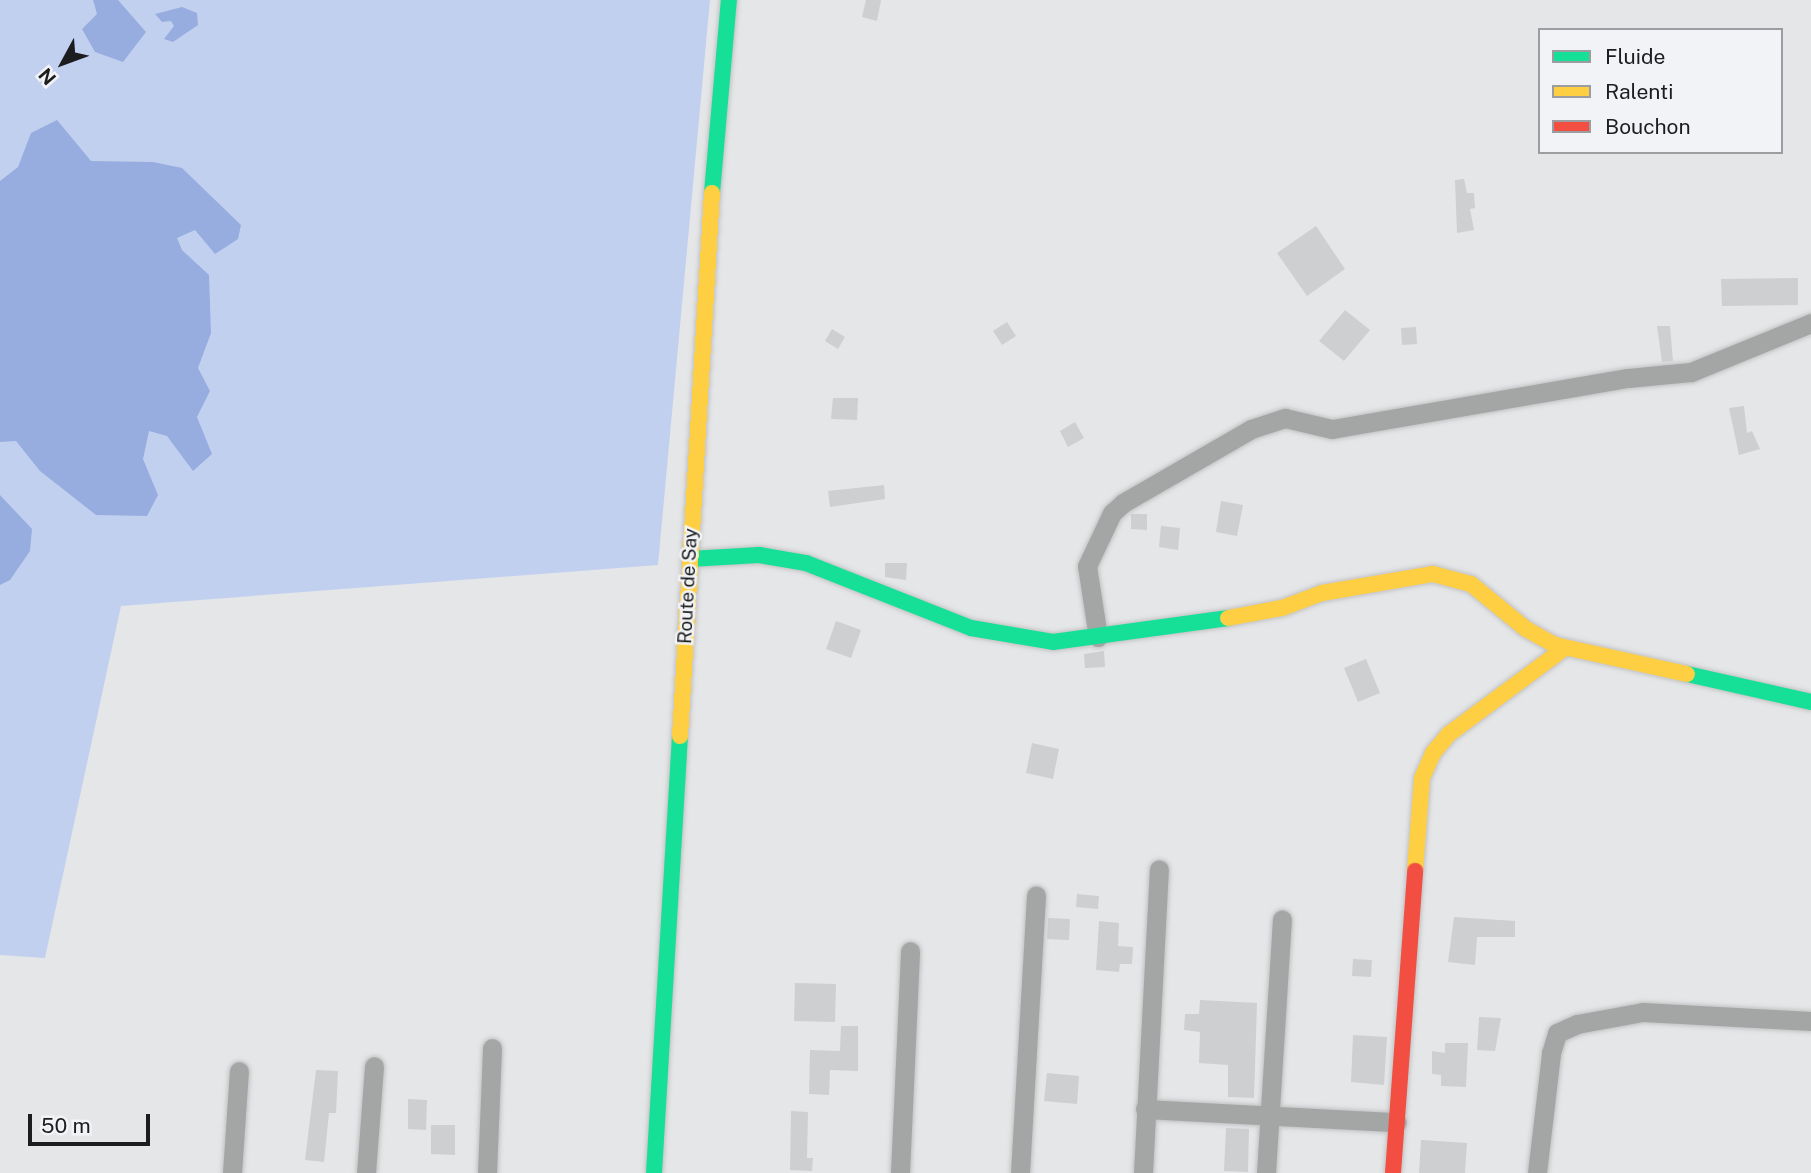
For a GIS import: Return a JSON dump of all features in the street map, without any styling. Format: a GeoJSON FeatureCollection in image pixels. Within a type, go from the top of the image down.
{"type":"FeatureCollection","features":[{"type":"Feature","properties":{"kind":"street","name":"Route de Say"},"geometry":{"type":"LineString","coordinates":[[654,1173],[690,559],[729,0]]}},
{"type":"Feature","properties":{"kind":"street"},"geometry":{"type":"LineString","coordinates":[[1098,637],[1087,566],[1112,513],[1123,503],[1251,429],[1285,418],[1332,429],[1628,378],[1691,372],[1811,323]]}},
{"type":"Feature","properties":{"kind":"street"},"geometry":{"type":"LineString","coordinates":[[690,559],[759,555],[806,563],[971,628],[1053,642],[1224,620],[1283,608],[1322,593],[1433,574],[1471,584],[1526,629],[1565,648],[1811,702]]}},
{"type":"Feature","properties":{"kind":"street"},"geometry":{"type":"LineString","coordinates":[[1393,1173],[1422,778],[1433,753],[1449,734],[1565,648]]}},
{"type":"Feature","properties":{"kind":"street"},"geometry":{"type":"LineString","coordinates":[[1143,1173],[1159,869]]}},
{"type":"Feature","properties":{"kind":"street"},"geometry":{"type":"LineString","coordinates":[[1020,1173],[1036,895]]}},
{"type":"Feature","properties":{"kind":"street"},"geometry":{"type":"LineString","coordinates":[[1266,1173],[1282,920]]}},
{"type":"Feature","properties":{"kind":"street"},"geometry":{"type":"LineString","coordinates":[[900,1173],[910,951]]}},
{"type":"Feature","properties":{"kind":"street"},"geometry":{"type":"LineString","coordinates":[[1537,1173],[1550,1053],[1557,1033],[1577,1024],[1643,1012],[1811,1021]]}},
{"type":"Feature","properties":{"kind":"street"},"geometry":{"type":"LineString","coordinates":[[487,1173],[492,1048]]}},
{"type":"Feature","properties":{"kind":"street"},"geometry":{"type":"LineString","coordinates":[[366,1173],[374,1066]]}},
{"type":"Feature","properties":{"kind":"street"},"geometry":{"type":"LineString","coordinates":[[232,1173],[239,1071]]}},
{"type":"Feature","properties":{"kind":"street"},"geometry":{"type":"LineString","coordinates":[[1145,1110],[1396,1122]]}},
{"type":"Feature","properties":{"kind":"shaded area"},"geometry":{"type":"Polygon","coordinates":[[[0,0],[710,0],[658,565],[121,606],[45,958],[0,955],[0,0]]]}},
{"type":"Feature","properties":{"kind":"shaded area"},"geometry":{"type":"Polygon","coordinates":[[[93,0],[118,0],[146,32],[123,62],[95,52],[82,29],[97,14],[93,0]]]}},
{"type":"Feature","properties":{"kind":"shaded area"},"geometry":{"type":"Polygon","coordinates":[[[182,7],[197,13],[198,25],[173,42],[164,39],[174,26],[171,21],[162,22],[155,14],[182,7]]]}},
{"type":"Feature","properties":{"kind":"shaded area"},"geometry":{"type":"Polygon","coordinates":[[[57,120],[91,161],[153,162],[182,168],[241,225],[238,239],[215,254],[195,230],[177,238],[182,250],[209,275],[211,333],[198,368],[210,391],[197,417],[212,454],[193,471],[167,436],[149,431],[143,459],[158,495],[147,516],[96,515],[40,471],[16,441],[0,442],[0,181],[18,167],[31,133],[57,120]]]}},
{"type":"Feature","properties":{"kind":"shaded area"},"geometry":{"type":"Polygon","coordinates":[[[0,495],[32,529],[30,551],[10,580],[0,585],[0,495]]]}},
{"type":"Feature","properties":{"kind":"building"},"geometry":{"type":"Polygon","coordinates":[[[866,0],[881,0],[877,21],[862,17],[866,0]]]}},
{"type":"Feature","properties":{"kind":"building"},"geometry":{"type":"Polygon","coordinates":[[[1464,179],[1467,193],[1474,193],[1475,208],[1470,209],[1474,230],[1457,233],[1455,180],[1464,179]]]}},
{"type":"Feature","properties":{"kind":"building"},"geometry":{"type":"Polygon","coordinates":[[[1316,226],[1345,269],[1307,296],[1277,253],[1316,226]]]}},
{"type":"Feature","properties":{"kind":"building"},"geometry":{"type":"Polygon","coordinates":[[[1798,278],[1798,305],[1722,306],[1721,279],[1798,278]]]}},
{"type":"Feature","properties":{"kind":"building"},"geometry":{"type":"Polygon","coordinates":[[[1345,310],[1370,330],[1344,361],[1319,341],[1345,310]]]}},
{"type":"Feature","properties":{"kind":"building"},"geometry":{"type":"Polygon","coordinates":[[[1007,322],[1016,336],[1002,345],[993,331],[1007,322]]]}},
{"type":"Feature","properties":{"kind":"building"},"geometry":{"type":"Polygon","coordinates":[[[1657,326],[1670,326],[1673,361],[1662,362],[1657,326]]]}},
{"type":"Feature","properties":{"kind":"building"},"geometry":{"type":"Polygon","coordinates":[[[1416,327],[1417,344],[1402,345],[1401,328],[1416,327]]]}},
{"type":"Feature","properties":{"kind":"building"},"geometry":{"type":"Polygon","coordinates":[[[832,329],[845,337],[838,349],[825,341],[832,329]]]}},
{"type":"Feature","properties":{"kind":"building"},"geometry":{"type":"Polygon","coordinates":[[[833,398],[858,398],[857,420],[831,419],[833,398]]]}},
{"type":"Feature","properties":{"kind":"building"},"geometry":{"type":"Polygon","coordinates":[[[1744,406],[1747,433],[1752,431],[1760,449],[1739,455],[1729,408],[1744,406]]]}},
{"type":"Feature","properties":{"kind":"building"},"geometry":{"type":"Polygon","coordinates":[[[1075,422],[1084,438],[1068,447],[1060,431],[1075,422]]]}},
{"type":"Feature","properties":{"kind":"building"},"geometry":{"type":"Polygon","coordinates":[[[884,485],[885,499],[830,507],[828,491],[884,485]]]}},
{"type":"Feature","properties":{"kind":"building"},"geometry":{"type":"Polygon","coordinates":[[[1221,501],[1243,505],[1237,536],[1216,532],[1221,501]]]}},
{"type":"Feature","properties":{"kind":"building"},"geometry":{"type":"Polygon","coordinates":[[[1131,514],[1147,514],[1147,530],[1131,529],[1131,514]]]}},
{"type":"Feature","properties":{"kind":"building"},"geometry":{"type":"Polygon","coordinates":[[[1161,526],[1180,528],[1178,550],[1159,547],[1161,526]]]}},
{"type":"Feature","properties":{"kind":"building"},"geometry":{"type":"Polygon","coordinates":[[[885,563],[907,563],[906,580],[885,577],[885,563]]]}},
{"type":"Feature","properties":{"kind":"building"},"geometry":{"type":"Polygon","coordinates":[[[836,621],[861,630],[851,658],[826,649],[836,621]]]}},
{"type":"Feature","properties":{"kind":"building"},"geometry":{"type":"Polygon","coordinates":[[[1104,651],[1105,667],[1085,668],[1084,654],[1104,651]]]}},
{"type":"Feature","properties":{"kind":"building"},"geometry":{"type":"Polygon","coordinates":[[[1366,659],[1380,693],[1358,702],[1344,668],[1366,659]]]}},
{"type":"Feature","properties":{"kind":"building"},"geometry":{"type":"Polygon","coordinates":[[[1032,743],[1059,749],[1053,779],[1026,773],[1032,743]]]}},
{"type":"Feature","properties":{"kind":"building"},"geometry":{"type":"Polygon","coordinates":[[[1077,894],[1099,896],[1098,909],[1076,907],[1077,894]]]}},
{"type":"Feature","properties":{"kind":"building"},"geometry":{"type":"Polygon","coordinates":[[[1454,917],[1515,921],[1515,937],[1477,937],[1475,965],[1448,962],[1454,917]]]}},
{"type":"Feature","properties":{"kind":"building"},"geometry":{"type":"Polygon","coordinates":[[[1048,918],[1070,919],[1069,940],[1047,939],[1048,918]]]}},
{"type":"Feature","properties":{"kind":"building"},"geometry":{"type":"Polygon","coordinates":[[[1099,921],[1119,923],[1118,946],[1133,947],[1132,964],[1120,964],[1119,972],[1096,970],[1099,921]]]}},
{"type":"Feature","properties":{"kind":"building"},"geometry":{"type":"Polygon","coordinates":[[[1353,959],[1372,960],[1371,977],[1352,976],[1353,959]]]}},
{"type":"Feature","properties":{"kind":"building"},"geometry":{"type":"Polygon","coordinates":[[[795,983],[836,984],[835,1022],[794,1021],[795,983]]]}},
{"type":"Feature","properties":{"kind":"building"},"geometry":{"type":"Polygon","coordinates":[[[1200,1000],[1257,1003],[1254,1098],[1228,1097],[1228,1065],[1199,1063],[1200,1032],[1184,1030],[1185,1014],[1199,1014],[1200,1000]]]}},
{"type":"Feature","properties":{"kind":"building"},"geometry":{"type":"Polygon","coordinates":[[[1479,1017],[1501,1018],[1495,1051],[1477,1050],[1479,1017]]]}},
{"type":"Feature","properties":{"kind":"building"},"geometry":{"type":"Polygon","coordinates":[[[841,1026],[858,1026],[858,1071],[830,1070],[829,1095],[809,1094],[810,1050],[840,1051],[841,1026]]]}},
{"type":"Feature","properties":{"kind":"building"},"geometry":{"type":"Polygon","coordinates":[[[1353,1035],[1387,1037],[1384,1085],[1351,1082],[1353,1035]]]}},
{"type":"Feature","properties":{"kind":"building"},"geometry":{"type":"Polygon","coordinates":[[[1445,1043],[1468,1043],[1466,1087],[1441,1086],[1441,1075],[1432,1074],[1432,1051],[1445,1053],[1445,1043]]]}},
{"type":"Feature","properties":{"kind":"building"},"geometry":{"type":"Polygon","coordinates":[[[316,1070],[338,1071],[336,1113],[329,1113],[324,1162],[305,1160],[316,1070]]]}},
{"type":"Feature","properties":{"kind":"building"},"geometry":{"type":"Polygon","coordinates":[[[1047,1073],[1079,1076],[1077,1104],[1044,1101],[1047,1073]]]}},
{"type":"Feature","properties":{"kind":"building"},"geometry":{"type":"Polygon","coordinates":[[[408,1099],[427,1100],[426,1130],[408,1129],[408,1099]]]}},
{"type":"Feature","properties":{"kind":"building"},"geometry":{"type":"Polygon","coordinates":[[[791,1111],[808,1112],[807,1158],[813,1158],[812,1171],[790,1170],[791,1111]]]}},
{"type":"Feature","properties":{"kind":"building"},"geometry":{"type":"Polygon","coordinates":[[[431,1125],[455,1125],[455,1155],[431,1154],[431,1125]]]}},
{"type":"Feature","properties":{"kind":"building"},"geometry":{"type":"Polygon","coordinates":[[[1226,1128],[1249,1129],[1248,1172],[1224,1171],[1226,1128]]]}},
{"type":"Feature","properties":{"kind":"building"},"geometry":{"type":"Polygon","coordinates":[[[1421,1140],[1467,1143],[1465,1173],[1419,1173],[1421,1140]]]}},
{"type":"Feature","properties":{"kind":"traffic: fast"},"geometry":{"type":"LineString","coordinates":[[712,193],[729,0]]}},
{"type":"Feature","properties":{"kind":"traffic: fast"},"geometry":{"type":"LineString","coordinates":[[690,559],[759,555],[806,563],[971,628],[1053,642],[1228,618]]}},
{"type":"Feature","properties":{"kind":"traffic: fast"},"geometry":{"type":"LineString","coordinates":[[1687,674],[1811,702]]}},
{"type":"Feature","properties":{"kind":"traffic: fast"},"geometry":{"type":"LineString","coordinates":[[654,1173],[680,736]]}},
{"type":"Feature","properties":{"kind":"traffic: slow"},"geometry":{"type":"LineString","coordinates":[[680,736],[712,193]]}},
{"type":"Feature","properties":{"kind":"traffic: slow"},"geometry":{"type":"LineString","coordinates":[[1228,618],[1282,608],[1322,593],[1433,574],[1471,584],[1526,629],[1555,645],[1687,674]]}},
{"type":"Feature","properties":{"kind":"traffic: slow"},"geometry":{"type":"LineString","coordinates":[[1415,871],[1422,778],[1433,753],[1449,734],[1565,648]]}},
{"type":"Feature","properties":{"kind":"traffic: jam"},"geometry":{"type":"LineString","coordinates":[[1393,1173],[1415,871]]}}]}
